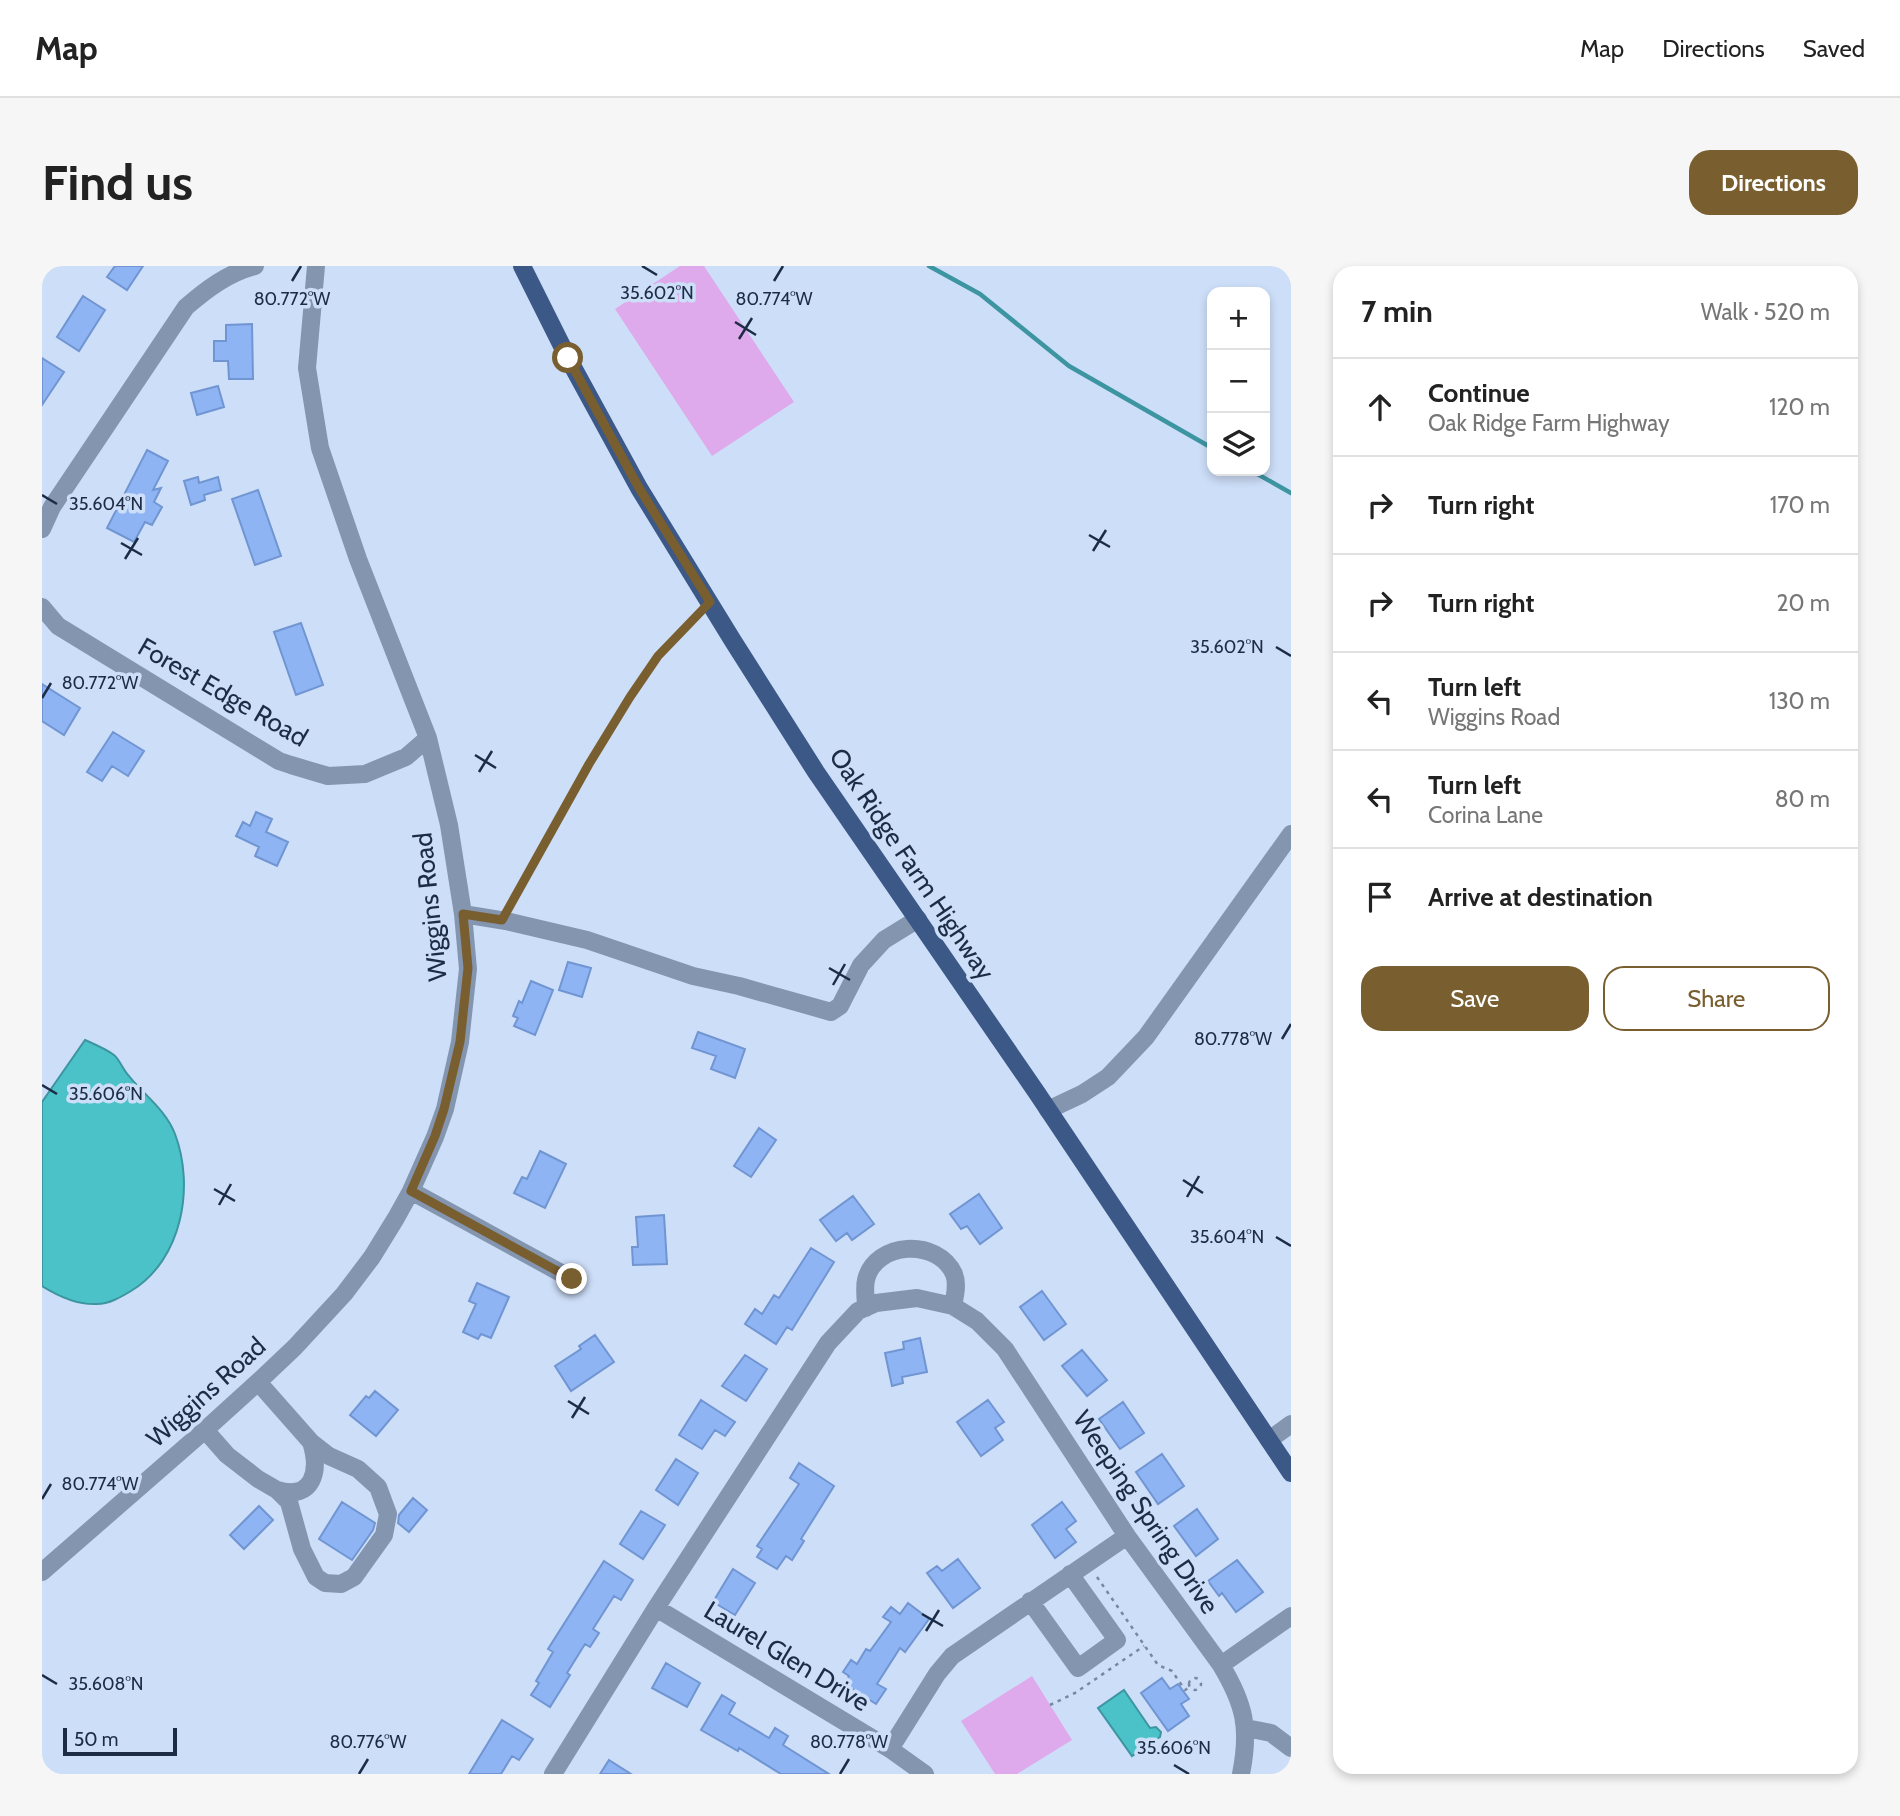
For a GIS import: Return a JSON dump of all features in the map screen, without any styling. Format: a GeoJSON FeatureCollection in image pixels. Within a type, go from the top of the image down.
{"type":"FeatureCollection","features":[{"type":"Feature","properties":{"kind":"main road","name":"Oak Ridge Farm Highway"},"geometry":{"type":"LineString","coordinates":[[522,266],[568,358],[639,488],[816,772],[1048,1110],[1291,1473]]}},
{"type":"Feature","properties":{"kind":"street"},"geometry":{"type":"LineString","coordinates":[[42,529],[52,507],[186,307],[207,289],[239,270],[255,266]]}},
{"type":"Feature","properties":{"kind":"street","name":"Wiggins Road"},"geometry":{"type":"LineString","coordinates":[[42,1572],[258,1382],[304,1338],[344,1294],[378,1247],[411,1191],[444,1109],[460,1042],[468,968],[463,914],[449,825],[428,738],[358,559],[320,448],[307,368],[315,266]]}},
{"type":"Feature","properties":{"kind":"street","name":"Forest Edge Road"},"geometry":{"type":"LineString","coordinates":[[42,607],[58,626],[279,761],[328,776],[365,774],[406,757],[428,738]]}},
{"type":"Feature","properties":{"kind":"street"},"geometry":{"type":"LineString","coordinates":[[1048,1110],[1082,1094],[1108,1077],[1146,1037],[1291,834]]}},
{"type":"Feature","properties":{"kind":"street"},"geometry":{"type":"LineString","coordinates":[[463,914],[502,920],[587,940],[693,976],[831,1012],[840,1006],[861,965],[884,940],[918,919]]}},
{"type":"Feature","properties":{"kind":"street"},"geometry":{"type":"LineString","coordinates":[[411,1191],[572,1279]]}},
{"type":"Feature","properties":{"kind":"street"},"geometry":{"type":"LineString","coordinates":[[866,1308],[866,1281],[871,1269],[881,1257],[899,1248],[920,1249],[937,1256],[949,1266],[954,1275],[956,1292],[953,1306]]}},
{"type":"Feature","properties":{"kind":"street","name":"Weeping Spring Drive"},"geometry":{"type":"LineString","coordinates":[[553,1774],[656,1608],[828,1343],[858,1311],[876,1303],[917,1298],[953,1306],[977,1321],[1004,1349],[1214,1671],[1231,1682],[1239,1699],[1246,1728],[1241,1774]]}},
{"type":"Feature","properties":{"kind":"street"},"geometry":{"type":"LineString","coordinates":[[258,1382],[311,1442],[330,1456],[359,1469],[378,1487],[388,1514],[384,1535],[354,1577],[341,1584],[325,1583],[316,1577],[302,1549],[289,1502],[277,1490]]}},
{"type":"Feature","properties":{"kind":"street"},"geometry":{"type":"LineString","coordinates":[[1269,1440],[1291,1424]]}},
{"type":"Feature","properties":{"kind":"street"},"geometry":{"type":"LineString","coordinates":[[205,1430],[227,1455],[258,1479],[290,1494],[298,1493],[310,1482],[316,1463],[311,1442]]}},
{"type":"Feature","properties":{"kind":"street"},"geometry":{"type":"LineString","coordinates":[[890,1749],[937,1674],[952,1656],[1127,1536]]}},
{"type":"Feature","properties":{"kind":"street"},"geometry":{"type":"LineString","coordinates":[[1030,1601],[1078,1668],[1117,1640],[1070,1574]]}},
{"type":"Feature","properties":{"kind":"street","name":"Laurel Glen Drive"},"geometry":{"type":"LineString","coordinates":[[656,1608],[890,1749],[925,1774]]}},
{"type":"Feature","properties":{"kind":"street"},"geometry":{"type":"LineString","coordinates":[[1214,1671],[1291,1616]]}},
{"type":"Feature","properties":{"kind":"street"},"geometry":{"type":"LineString","coordinates":[[1246,1728],[1271,1733],[1291,1748]]}},
{"type":"Feature","properties":{"kind":"path"},"geometry":{"type":"LineString","coordinates":[[502,920],[589,764],[630,697],[658,656],[710,602]]}},
{"type":"Feature","properties":{"kind":"path"},"geometry":{"type":"LineString","coordinates":[[1095,1574],[1160,1667],[1172,1671],[1185,1690],[1190,1687]]}},
{"type":"Feature","properties":{"kind":"path"},"geometry":{"type":"LineString","coordinates":[[1051,1705],[1075,1693],[1144,1646]]}},
{"type":"Feature","properties":{"kind":"path"},"geometry":{"type":"LineString","coordinates":[[1190,1687],[1194,1678],[1199,1680],[1214,1671]]}},
{"type":"Feature","properties":{"kind":"path"},"geometry":{"type":"LineString","coordinates":[[1190,1687],[1198,1689],[1201,1684],[1199,1680]]}},
{"type":"Feature","properties":{"kind":"shaded area"},"geometry":{"type":"Polygon","coordinates":[[[680,266],[704,266],[794,402],[712,456],[615,309],[680,266]]]}},
{"type":"Feature","properties":{"kind":"shaded area"},"geometry":{"type":"Polygon","coordinates":[[[85,1040],[114,1055],[127,1074],[166,1117],[175,1134],[184,1177],[180,1221],[173,1242],[162,1261],[148,1278],[131,1291],[101,1304],[68,1299],[42,1286],[42,1102],[85,1040]]]}},
{"type":"Feature","properties":{"kind":"shaded area"},"geometry":{"type":"Polygon","coordinates":[[[1032,1676],[1072,1740],[1017,1774],[995,1774],[961,1721],[1032,1676]]]}},
{"type":"Feature","properties":{"kind":"shaded area"},"geometry":{"type":"Polygon","coordinates":[[[1124,1690],[1150,1728],[1156,1727],[1161,1732],[1160,1737],[1132,1756],[1098,1708],[1124,1690]]]}},
{"type":"Feature","properties":{"kind":"building"},"geometry":{"type":"Polygon","coordinates":[[[115,266],[143,266],[127,290],[107,277],[115,266]]]}},
{"type":"Feature","properties":{"kind":"building"},"geometry":{"type":"Polygon","coordinates":[[[83,296],[105,310],[79,351],[57,337],[83,296]]]}},
{"type":"Feature","properties":{"kind":"building"},"geometry":{"type":"Polygon","coordinates":[[[252,324],[253,379],[229,379],[228,361],[214,361],[214,341],[226,341],[226,325],[252,324]]]}},
{"type":"Feature","properties":{"kind":"building"},"geometry":{"type":"Polygon","coordinates":[[[42,358],[64,372],[42,405],[42,358]]]}},
{"type":"Feature","properties":{"kind":"building"},"geometry":{"type":"Polygon","coordinates":[[[218,386],[224,407],[197,415],[191,393],[218,386]]]}},
{"type":"Feature","properties":{"kind":"building"},"geometry":{"type":"Polygon","coordinates":[[[147,450],[168,461],[153,490],[161,488],[154,502],[162,507],[152,525],[145,522],[134,542],[107,528],[147,450]]]}},
{"type":"Feature","properties":{"kind":"building"},"geometry":{"type":"Polygon","coordinates":[[[198,477],[199,483],[218,477],[221,490],[204,495],[205,500],[191,505],[184,481],[198,477]]]}},
{"type":"Feature","properties":{"kind":"building"},"geometry":{"type":"Polygon","coordinates":[[[258,490],[281,556],[255,565],[232,499],[258,490]]]}},
{"type":"Feature","properties":{"kind":"building"},"geometry":{"type":"Polygon","coordinates":[[[301,623],[323,685],[296,695],[274,632],[301,623]]]}},
{"type":"Feature","properties":{"kind":"building"},"geometry":{"type":"Polygon","coordinates":[[[42,684],[80,708],[64,735],[42,721],[42,684]]]}},
{"type":"Feature","properties":{"kind":"building"},"geometry":{"type":"Polygon","coordinates":[[[113,732],[144,751],[128,776],[112,766],[102,781],[87,772],[113,732]]]}},
{"type":"Feature","properties":{"kind":"building"},"geometry":{"type":"Polygon","coordinates":[[[256,812],[272,819],[266,832],[288,842],[277,866],[255,856],[259,847],[236,836],[243,822],[250,826],[256,812]]]}},
{"type":"Feature","properties":{"kind":"building"},"geometry":{"type":"Polygon","coordinates":[[[568,962],[591,968],[582,997],[559,990],[568,962]]]}},
{"type":"Feature","properties":{"kind":"building"},"geometry":{"type":"Polygon","coordinates":[[[531,981],[553,990],[535,1035],[514,1026],[518,1018],[513,1016],[531,981]]]}},
{"type":"Feature","properties":{"kind":"building"},"geometry":{"type":"Polygon","coordinates":[[[698,1032],[745,1049],[735,1078],[711,1069],[716,1056],[692,1048],[698,1032]]]}},
{"type":"Feature","properties":{"kind":"building"},"geometry":{"type":"Polygon","coordinates":[[[759,1128],[776,1140],[751,1177],[734,1166],[759,1128]]]}},
{"type":"Feature","properties":{"kind":"building"},"geometry":{"type":"Polygon","coordinates":[[[540,1151],[566,1164],[545,1208],[514,1193],[522,1177],[527,1179],[540,1151]]]}},
{"type":"Feature","properties":{"kind":"building"},"geometry":{"type":"Polygon","coordinates":[[[979,1194],[1002,1228],[980,1244],[967,1226],[961,1229],[950,1214],[979,1194]]]}},
{"type":"Feature","properties":{"kind":"building"},"geometry":{"type":"Polygon","coordinates":[[[853,1196],[874,1224],[852,1240],[847,1233],[836,1241],[820,1220],[853,1196]]]}},
{"type":"Feature","properties":{"kind":"building"},"geometry":{"type":"Polygon","coordinates":[[[664,1215],[667,1264],[633,1265],[632,1247],[638,1247],[636,1217],[664,1215]]]}},
{"type":"Feature","properties":{"kind":"building"},"geometry":{"type":"Polygon","coordinates":[[[811,1248],[834,1262],[792,1330],[787,1327],[776,1344],[745,1324],[755,1309],[762,1314],[774,1295],[779,1298],[811,1248]]]}},
{"type":"Feature","properties":{"kind":"building"},"geometry":{"type":"Polygon","coordinates":[[[477,1283],[509,1297],[491,1338],[481,1334],[478,1339],[463,1332],[476,1304],[469,1301],[477,1283]]]}},
{"type":"Feature","properties":{"kind":"building"},"geometry":{"type":"Polygon","coordinates":[[[1042,1291],[1066,1324],[1044,1340],[1020,1307],[1042,1291]]]}},
{"type":"Feature","properties":{"kind":"building"},"geometry":{"type":"Polygon","coordinates":[[[595,1335],[614,1362],[571,1391],[555,1366],[581,1349],[579,1346],[595,1335]]]}},
{"type":"Feature","properties":{"kind":"building"},"geometry":{"type":"Polygon","coordinates":[[[920,1338],[927,1372],[902,1377],[903,1383],[892,1386],[885,1353],[904,1349],[903,1342],[920,1338]]]}},
{"type":"Feature","properties":{"kind":"building"},"geometry":{"type":"Polygon","coordinates":[[[1082,1350],[1107,1380],[1087,1396],[1062,1366],[1082,1350]]]}},
{"type":"Feature","properties":{"kind":"building"},"geometry":{"type":"Polygon","coordinates":[[[745,1355],[767,1369],[746,1401],[722,1386],[745,1355]]]}},
{"type":"Feature","properties":{"kind":"building"},"geometry":{"type":"Polygon","coordinates":[[[375,1391],[398,1410],[376,1436],[350,1415],[366,1396],[369,1398],[375,1391]]]}},
{"type":"Feature","properties":{"kind":"building"},"geometry":{"type":"Polygon","coordinates":[[[701,1400],[735,1422],[725,1436],[715,1430],[702,1449],[679,1435],[701,1400]]]}},
{"type":"Feature","properties":{"kind":"building"},"geometry":{"type":"Polygon","coordinates":[[[988,1400],[1004,1422],[995,1428],[1003,1440],[981,1456],[957,1422],[988,1400]]]}},
{"type":"Feature","properties":{"kind":"building"},"geometry":{"type":"Polygon","coordinates":[[[1123,1402],[1144,1433],[1120,1449],[1099,1419],[1123,1402]]]}},
{"type":"Feature","properties":{"kind":"building"},"geometry":{"type":"Polygon","coordinates":[[[1162,1454],[1184,1486],[1158,1504],[1136,1472],[1162,1454]]]}},
{"type":"Feature","properties":{"kind":"building"},"geometry":{"type":"Polygon","coordinates":[[[676,1459],[698,1473],[678,1505],[656,1490],[676,1459]]]}},
{"type":"Feature","properties":{"kind":"building"},"geometry":{"type":"Polygon","coordinates":[[[799,1463],[834,1486],[801,1539],[804,1541],[792,1560],[786,1556],[777,1569],[757,1557],[762,1549],[757,1546],[799,1484],[790,1478],[799,1463]]]}},
{"type":"Feature","properties":{"kind":"building"},"geometry":{"type":"Polygon","coordinates":[[[413,1498],[427,1510],[409,1532],[398,1523],[399,1515],[413,1498]]]}},
{"type":"Feature","properties":{"kind":"building"},"geometry":{"type":"Polygon","coordinates":[[[342,1502],[375,1523],[352,1560],[319,1539],[342,1502]]]}},
{"type":"Feature","properties":{"kind":"building"},"geometry":{"type":"Polygon","coordinates":[[[1062,1502],[1076,1521],[1066,1529],[1076,1542],[1055,1558],[1032,1525],[1062,1502]]]}},
{"type":"Feature","properties":{"kind":"building"},"geometry":{"type":"Polygon","coordinates":[[[259,1506],[273,1520],[244,1549],[230,1535],[259,1506]]]}},
{"type":"Feature","properties":{"kind":"building"},"geometry":{"type":"Polygon","coordinates":[[[1197,1509],[1218,1539],[1196,1556],[1174,1526],[1197,1509]]]}},
{"type":"Feature","properties":{"kind":"building"},"geometry":{"type":"Polygon","coordinates":[[[641,1511],[665,1525],[643,1559],[620,1544],[641,1511]]]}},
{"type":"Feature","properties":{"kind":"building"},"geometry":{"type":"Polygon","coordinates":[[[958,1559],[980,1588],[953,1608],[927,1573],[937,1566],[942,1571],[958,1559]]]}},
{"type":"Feature","properties":{"kind":"building"},"geometry":{"type":"Polygon","coordinates":[[[1237,1560],[1263,1592],[1236,1612],[1222,1593],[1219,1596],[1208,1581],[1237,1560]]]}},
{"type":"Feature","properties":{"kind":"building"},"geometry":{"type":"Polygon","coordinates":[[[604,1561],[633,1580],[621,1600],[614,1596],[593,1629],[599,1633],[590,1647],[585,1644],[550,1707],[531,1695],[539,1683],[536,1681],[553,1652],[548,1649],[604,1561]]]}},
{"type":"Feature","properties":{"kind":"building"},"geometry":{"type":"Polygon","coordinates":[[[733,1569],[755,1583],[735,1615],[713,1602],[733,1569]]]}},
{"type":"Feature","properties":{"kind":"building"},"geometry":{"type":"Polygon","coordinates":[[[908,1603],[929,1619],[905,1652],[900,1648],[877,1684],[886,1689],[876,1704],[844,1684],[849,1676],[843,1672],[851,1660],[857,1664],[866,1649],[870,1651],[891,1622],[883,1617],[891,1607],[900,1614],[908,1603]]]}},
{"type":"Feature","properties":{"kind":"building"},"geometry":{"type":"Polygon","coordinates":[[[666,1663],[700,1683],[687,1707],[652,1688],[666,1663]]]}},
{"type":"Feature","properties":{"kind":"building"},"geometry":{"type":"Polygon","coordinates":[[[1162,1678],[1170,1689],[1178,1684],[1189,1699],[1181,1704],[1189,1716],[1168,1731],[1141,1693],[1162,1678]]]}},
{"type":"Feature","properties":{"kind":"building"},"geometry":{"type":"Polygon","coordinates":[[[722,1695],[735,1703],[729,1714],[769,1738],[775,1728],[788,1736],[783,1745],[829,1774],[781,1774],[739,1748],[738,1751],[701,1730],[722,1695]]]}},
{"type":"Feature","properties":{"kind":"building"},"geometry":{"type":"Polygon","coordinates":[[[502,1720],[533,1739],[519,1760],[512,1756],[501,1774],[469,1774],[502,1720]]]}},
{"type":"Feature","properties":{"kind":"building"},"geometry":{"type":"Polygon","coordinates":[[[609,1760],[631,1774],[600,1774],[609,1760]]]}},
{"type":"Feature","properties":{"kind":"waterway"},"geometry":{"type":"LineString","coordinates":[[929,266],[980,294],[1069,366],[1207,445]]}},
{"type":"Feature","properties":{"kind":"waterway"},"geometry":{"type":"LineString","coordinates":[[1261,476],[1291,493]]}},
{"type":"Feature","properties":{"kind":"route"},"geometry":{"type":"LineString","coordinates":[[568,358],[639,488],[710,602],[658,656],[630,697],[589,764],[502,920],[463,914],[468,968],[460,1042],[444,1109],[411,1191],[572,1279]]}}]}
